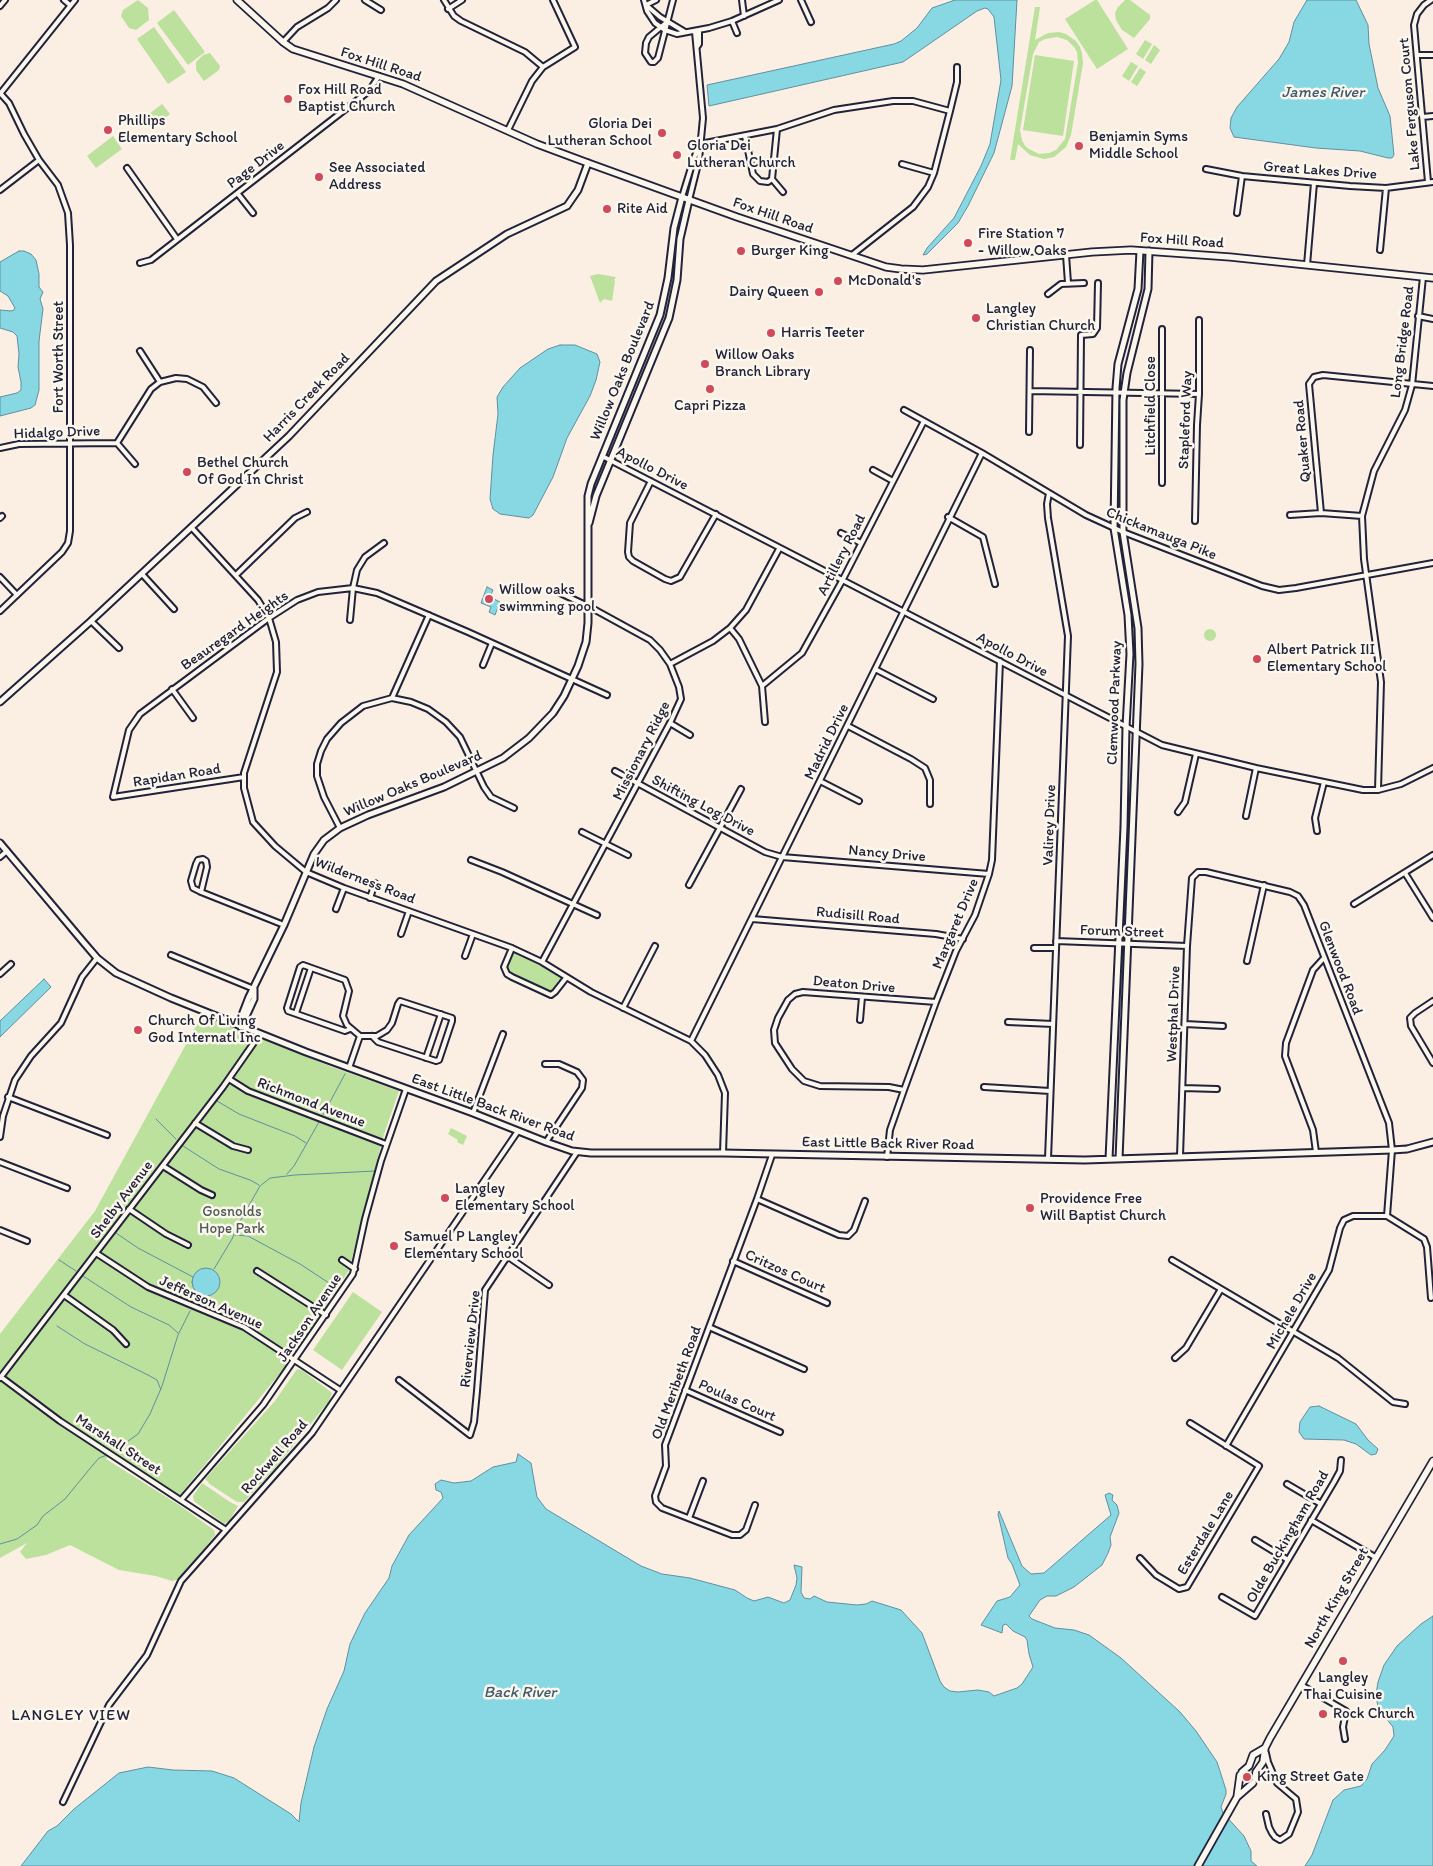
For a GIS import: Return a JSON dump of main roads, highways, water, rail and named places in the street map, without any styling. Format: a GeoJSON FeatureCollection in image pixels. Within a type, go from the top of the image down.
{"type":"FeatureCollection","features":[{"type":"Feature","properties":{"kind":"main road","name":"Fox Hill Road"},"geometry":{"type":"LineString","coordinates":[[237,0],[282,42],[307,54],[403,84],[588,164],[886,267],[911,270],[1120,250],[1140,250],[1433,278]]}},
{"type":"Feature","properties":{"kind":"main road","name":"North King Street"},"geometry":{"type":"LineString","coordinates":[[1198,1866],[1237,1797],[1254,1781],[1257,1769],[1264,1761],[1265,1748],[1433,1461]]}},
{"type":"Feature","properties":{"kind":"main road","name":"North King Street"},"geometry":{"type":"LineString","coordinates":[[1237,1797],[1241,1774],[1250,1766],[1253,1755],[1265,1748]]}},
{"type":"Feature","properties":{"kind":"water"},"geometry":{"type":"Polygon","coordinates":[[[955,0],[1017,0],[1012,86],[994,153],[968,206],[958,223],[927,254],[923,255],[954,218],[981,166],[990,144],[1001,80],[994,17],[988,9],[985,8],[977,11],[903,62],[709,106],[707,85],[894,44],[901,41],[917,28],[932,8],[955,0]]]}},
{"type":"Feature","properties":{"kind":"water","name":"James River"},"geometry":{"type":"Polygon","coordinates":[[[1307,0],[1356,0],[1368,25],[1369,44],[1378,88],[1390,116],[1394,155],[1392,158],[1360,151],[1316,148],[1234,137],[1230,128],[1231,118],[1237,107],[1279,59],[1289,42],[1294,22],[1307,0]]]}},
{"type":"Feature","properties":{"kind":"water"},"geometry":{"type":"Polygon","coordinates":[[[19,251],[31,254],[36,260],[39,287],[43,292],[40,299],[43,309],[39,341],[39,390],[35,405],[31,408],[0,416],[0,397],[17,393],[21,390],[17,336],[13,332],[0,328],[0,310],[11,311],[15,308],[8,296],[0,291],[0,262],[19,251]]]}},
{"type":"Feature","properties":{"kind":"water"},"geometry":{"type":"Polygon","coordinates":[[[560,345],[575,345],[597,354],[600,362],[596,380],[590,396],[567,438],[553,477],[533,515],[529,518],[500,514],[493,509],[490,499],[498,414],[497,397],[503,387],[520,368],[548,349],[560,345]]]}},
{"type":"Feature","properties":{"kind":"water","name":"Willow oaks swimming pool"},"geometry":{"type":"Polygon","coordinates":[[[487,587],[493,590],[490,597],[500,602],[495,615],[489,612],[491,607],[481,603],[487,587]]]}},
{"type":"Feature","properties":{"kind":"water"},"geometry":{"type":"Polygon","coordinates":[[[44,979],[51,987],[0,1037],[0,1021],[44,979]]]}},
{"type":"Feature","properties":{"kind":"water"},"geometry":{"type":"Polygon","coordinates":[[[206,1268],[216,1272],[220,1282],[216,1292],[206,1296],[196,1292],[192,1282],[196,1272],[206,1268]]]}},
{"type":"Feature","properties":{"kind":"water"},"geometry":{"type":"Polygon","coordinates":[[[1319,1406],[1356,1424],[1368,1440],[1378,1449],[1376,1454],[1371,1455],[1356,1444],[1344,1440],[1304,1439],[1299,1432],[1300,1422],[1310,1407],[1319,1406]]]}},
{"type":"Feature","properties":{"kind":"water","name":"Back River"},"geometry":{"type":"Polygon","coordinates":[[[518,1454],[531,1463],[537,1497],[546,1509],[641,1566],[662,1574],[690,1578],[735,1590],[754,1601],[768,1597],[784,1603],[790,1600],[796,1585],[797,1578],[794,1565],[802,1567],[801,1592],[804,1598],[810,1599],[814,1596],[827,1602],[857,1605],[872,1601],[901,1610],[922,1633],[944,1687],[950,1691],[958,1692],[978,1690],[989,1692],[994,1696],[1017,1688],[1022,1684],[1033,1667],[1025,1637],[1013,1631],[1006,1624],[1003,1625],[1002,1633],[981,1625],[997,1601],[1010,1597],[1020,1585],[1008,1558],[998,1514],[999,1511],[1022,1566],[1031,1574],[1044,1573],[1111,1515],[1105,1495],[1109,1493],[1113,1495],[1112,1500],[1117,1505],[1119,1513],[1110,1537],[1111,1545],[1102,1565],[1074,1587],[1056,1596],[1047,1596],[1040,1600],[1029,1616],[1055,1628],[1074,1630],[1089,1635],[1121,1658],[1180,1712],[1196,1731],[1217,1762],[1226,1790],[1221,1807],[1223,1813],[1244,1836],[1251,1851],[1251,1861],[1257,1866],[21,1866],[48,1831],[57,1826],[74,1809],[119,1773],[148,1767],[212,1771],[234,1778],[291,1814],[299,1822],[301,1803],[314,1747],[327,1709],[344,1671],[350,1644],[365,1613],[389,1578],[392,1566],[409,1535],[443,1498],[441,1492],[436,1490],[435,1484],[441,1480],[454,1483],[471,1481],[493,1467],[516,1462],[518,1454]]]}},
{"type":"Feature","properties":{"kind":"water"},"geometry":{"type":"Polygon","coordinates":[[[1433,1616],[1433,1866],[1305,1866],[1312,1855],[1333,1800],[1344,1790],[1361,1786],[1367,1779],[1372,1764],[1385,1750],[1394,1736],[1393,1727],[1378,1708],[1376,1694],[1384,1665],[1397,1646],[1421,1624],[1433,1616]]]}},
{"type":"Feature","properties":{"kind":"waterway"},"geometry":{"type":"LineString","coordinates":[[323,1115],[345,1074]]}},
{"type":"Feature","properties":{"kind":"waterway"},"geometry":{"type":"LineString","coordinates":[[217,1101],[239,1114],[295,1136],[306,1143]]}},
{"type":"Feature","properties":{"kind":"waterway"},"geometry":{"type":"LineString","coordinates":[[156,1119],[176,1139]]}},
{"type":"Feature","properties":{"kind":"waterway"},"geometry":{"type":"LineString","coordinates":[[287,1174],[294,1166],[319,1122]]}},
{"type":"Feature","properties":{"kind":"waterway"},"geometry":{"type":"LineString","coordinates":[[183,1146],[219,1169],[259,1185]]}},
{"type":"Feature","properties":{"kind":"waterway"},"geometry":{"type":"LineString","coordinates":[[214,1269],[260,1186],[270,1178],[375,1171]]}},
{"type":"Feature","properties":{"kind":"waterway"},"geometry":{"type":"LineString","coordinates":[[116,1233],[138,1248],[193,1277]]}},
{"type":"Feature","properties":{"kind":"waterway"},"geometry":{"type":"LineString","coordinates":[[235,1235],[248,1236],[300,1264],[335,1287]]}},
{"type":"Feature","properties":{"kind":"waterway"},"geometry":{"type":"LineString","coordinates":[[59,1260],[76,1271]]}},
{"type":"Feature","properties":{"kind":"waterway"},"geometry":{"type":"LineString","coordinates":[[83,1276],[131,1307],[169,1325],[178,1333]]}},
{"type":"Feature","properties":{"kind":"waterway"},"geometry":{"type":"LineString","coordinates":[[197,1299],[200,1295]]}},
{"type":"Feature","properties":{"kind":"waterway"},"geometry":{"type":"LineString","coordinates":[[117,1449],[138,1434],[150,1414],[162,1386],[178,1335],[190,1311]]}},
{"type":"Feature","properties":{"kind":"waterway"},"geometry":{"type":"LineString","coordinates":[[57,1326],[85,1344],[157,1380],[161,1390]]}},
{"type":"Feature","properties":{"kind":"waterway"},"geometry":{"type":"LineString","coordinates":[[0,1544],[17,1539],[37,1525],[43,1516],[65,1499],[99,1458],[107,1455]]}},
{"type":"Feature","properties":{"kind":"place","name":"Fox Hill Road Baptist Church"},"geometry":{"type":"Point","coordinates":[288,99]}},
{"type":"Feature","properties":{"kind":"place","name":"Phillips Elementary School"},"geometry":{"type":"Point","coordinates":[108,130]}},
{"type":"Feature","properties":{"kind":"place","name":"Gloria Dei Lutheran School"},"geometry":{"type":"Point","coordinates":[662,133]}},
{"type":"Feature","properties":{"kind":"place","name":"Benjamin Syms Middle School"},"geometry":{"type":"Point","coordinates":[1079,146]}},
{"type":"Feature","properties":{"kind":"place","name":"Gloria Dei Lutheran Church"},"geometry":{"type":"Point","coordinates":[677,155]}},
{"type":"Feature","properties":{"kind":"place","name":"See Associated Address"},"geometry":{"type":"Point","coordinates":[319,177]}},
{"type":"Feature","properties":{"kind":"place","name":"Rite Aid"},"geometry":{"type":"Point","coordinates":[607,209]}},
{"type":"Feature","properties":{"kind":"place","name":"Fire Station 7 - Willow Oaks"},"geometry":{"type":"Point","coordinates":[968,243]}},
{"type":"Feature","properties":{"kind":"place","name":"Burger King"},"geometry":{"type":"Point","coordinates":[741,251]}},
{"type":"Feature","properties":{"kind":"place","name":"McDonald's"},"geometry":{"type":"Point","coordinates":[838,281]}},
{"type":"Feature","properties":{"kind":"place","name":"Dairy Queen"},"geometry":{"type":"Point","coordinates":[819,292]}},
{"type":"Feature","properties":{"kind":"place","name":"Langley Christian Church"},"geometry":{"type":"Point","coordinates":[976,318]}},
{"type":"Feature","properties":{"kind":"place","name":"Harris Teeter"},"geometry":{"type":"Point","coordinates":[771,333]}},
{"type":"Feature","properties":{"kind":"place","name":"Willow Oaks Branch Library"},"geometry":{"type":"Point","coordinates":[705,364]}},
{"type":"Feature","properties":{"kind":"place","name":"Capri Pizza"},"geometry":{"type":"Point","coordinates":[710,389]}},
{"type":"Feature","properties":{"kind":"place","name":"Bethel Church Of God In Christ"},"geometry":{"type":"Point","coordinates":[187,472]}},
{"type":"Feature","properties":{"kind":"place","name":"Willow oaks swimming pool"},"geometry":{"type":"Point","coordinates":[489,599]}},
{"type":"Feature","properties":{"kind":"place","name":"Albert Patrick III Elementary School"},"geometry":{"type":"Point","coordinates":[1257,659]}},
{"type":"Feature","properties":{"kind":"place","name":"Church Of Living God Internatl Inc"},"geometry":{"type":"Point","coordinates":[138,1030]}},
{"type":"Feature","properties":{"kind":"place","name":"Langley Elementary School"},"geometry":{"type":"Point","coordinates":[445,1198]}},
{"type":"Feature","properties":{"kind":"place","name":"Providence Free Will Baptist Church"},"geometry":{"type":"Point","coordinates":[1030,1208]}},
{"type":"Feature","properties":{"kind":"place","name":"Samuel P Langley Elementary School"},"geometry":{"type":"Point","coordinates":[394,1246]}},
{"type":"Feature","properties":{"kind":"place","name":"Langley Thai Cuisine"},"geometry":{"type":"Point","coordinates":[1343,1661]}},
{"type":"Feature","properties":{"kind":"place","name":"Rock Church"},"geometry":{"type":"Point","coordinates":[1323,1714]}},
{"type":"Feature","properties":{"kind":"place","name":"King Street Gate"},"geometry":{"type":"Point","coordinates":[1247,1777]}},
{"type":"Feature","properties":{"kind":"district","name":"LANGLEY VIEW"},"geometry":{"type":"Point","coordinates":[71,1716]}},
{"type":"Feature","properties":{"kind":"park label","name":"Gosnolds Hope Park"},"geometry":{"type":"Point","coordinates":[232,1220]}}]}
